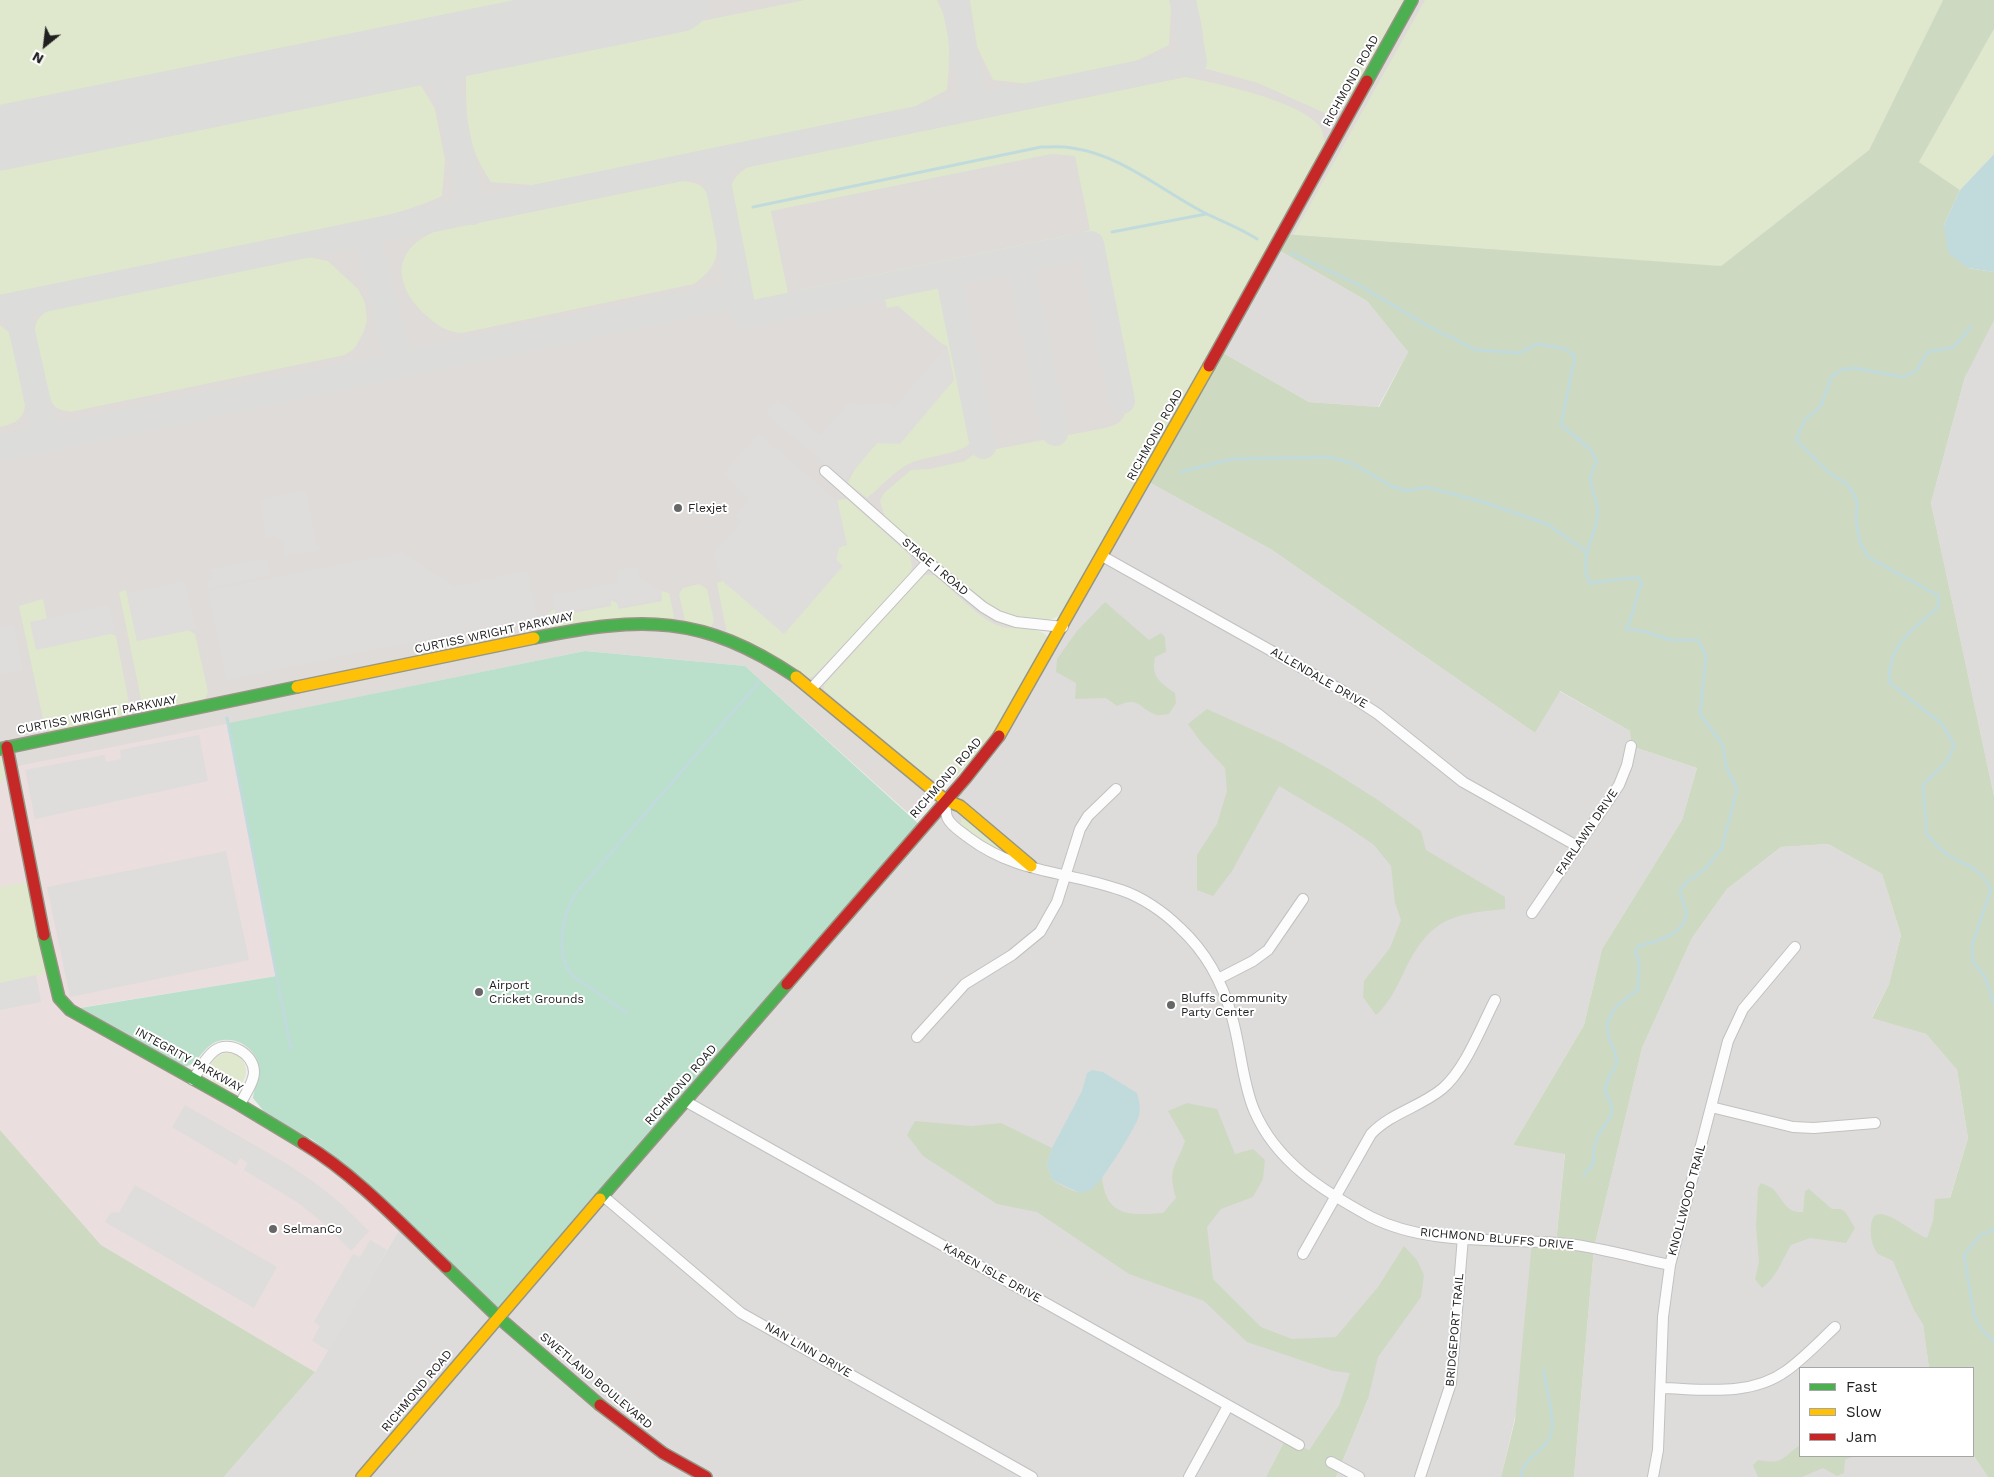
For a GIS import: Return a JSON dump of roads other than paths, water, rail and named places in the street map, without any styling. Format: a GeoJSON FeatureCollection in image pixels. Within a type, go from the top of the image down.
{"type":"FeatureCollection","features":[{"type":"Feature","properties":{"kind":"street","name":"RICHMOND ROAD"},"geometry":{"type":"LineString","coordinates":[[362,1477],[498,1317],[984,757],[1001,734],[1063,627],[1412,0]]}},
{"type":"Feature","properties":{"kind":"street","name":"STAGE I ROAD"},"geometry":{"type":"LineString","coordinates":[[825,471],[928,562],[998,616],[1016,622],[1063,627]]}},
{"type":"Feature","properties":{"kind":"street","name":"ALLENDALE DRIVE"},"geometry":{"type":"LineString","coordinates":[[1102,556],[1350,694],[1463,782],[1577,846]]}},
{"type":"Feature","properties":{"kind":"street"},"geometry":{"type":"LineString","coordinates":[[812,688],[928,562]]}},
{"type":"Feature","properties":{"kind":"street","name":"CURTISS WRIGHT PARKWAY"},"geometry":{"type":"LineString","coordinates":[[3,748],[593,626],[648,623],[681,626],[720,636],[765,656],[812,688],[945,800],[960,806],[1031,866]]}},
{"type":"Feature","properties":{"kind":"street","name":"FAIRLAWN DRIVE"},"geometry":{"type":"LineString","coordinates":[[1532,913],[1618,785],[1627,765],[1631,746]]}},
{"type":"Feature","properties":{"kind":"street","name":"INTEGRITY PARKWAY"},"geometry":{"type":"LineString","coordinates":[[3,748],[54,983],[59,998],[70,1010],[240,1105],[332,1161],[368,1192],[498,1317]]}},
{"type":"Feature","properties":{"kind":"street"},"geometry":{"type":"LineString","coordinates":[[917,1037],[965,984],[1012,955],[1040,932],[1053,913],[1083,822],[1116,789]]}},
{"type":"Feature","properties":{"kind":"street","name":"RICHMOND BLUFFS DRIVE"},"geometry":{"type":"LineString","coordinates":[[945,800],[947,819],[963,834],[994,855],[1017,865],[1031,866],[1122,890],[1155,908],[1181,928],[1196,944],[1218,979],[1233,1018],[1247,1088],[1260,1121],[1273,1142],[1293,1166],[1312,1183],[1373,1218],[1409,1232],[1583,1246],[1670,1266]]}},
{"type":"Feature","properties":{"kind":"street"},"geometry":{"type":"LineString","coordinates":[[1218,979],[1253,961],[1268,950],[1303,900]]}},
{"type":"Feature","properties":{"kind":"street","name":"KNOLLWOOD TRAIL"},"geometry":{"type":"LineString","coordinates":[[1653,1477],[1658,1450],[1663,1317],[1670,1266],[1728,1041],[1737,1020],[1750,999],[1795,947]]}},
{"type":"Feature","properties":{"kind":"street"},"geometry":{"type":"LineString","coordinates":[[1303,1254],[1362,1149],[1378,1127],[1430,1097],[1453,1077],[1494,1000]]}},
{"type":"Feature","properties":{"kind":"street"},"geometry":{"type":"LineString","coordinates":[[194,1080],[215,1050],[227,1046],[238,1049],[247,1055],[253,1064],[254,1075],[240,1105]]}},
{"type":"Feature","properties":{"kind":"street","name":"KAREN ISLE DRIVE"},"geometry":{"type":"LineString","coordinates":[[685,1101],[1298,1445]]}},
{"type":"Feature","properties":{"kind":"street"},"geometry":{"type":"LineString","coordinates":[[1711,1107],[1793,1127],[1814,1128],[1875,1123]]}},
{"type":"Feature","properties":{"kind":"street","name":"NAN LINN DRIVE"},"geometry":{"type":"LineString","coordinates":[[604,1196],[709,1288],[741,1312],[1032,1477]]}},
{"type":"Feature","properties":{"kind":"street","name":"BRIDGEPORT TRAIL"},"geometry":{"type":"LineString","coordinates":[[1420,1477],[1451,1383],[1463,1237]]}},
{"type":"Feature","properties":{"kind":"street","name":"SWETLAND BOULEVARD"},"geometry":{"type":"LineString","coordinates":[[498,1317],[615,1418],[663,1453],[706,1477]]}},
{"type":"Feature","properties":{"kind":"street"},"geometry":{"type":"LineString","coordinates":[[1661,1388],[1724,1390],[1760,1384],[1792,1367],[1834,1327]]}},
{"type":"Feature","properties":{"kind":"street"},"geometry":{"type":"LineString","coordinates":[[1189,1477],[1228,1406]]}},
{"type":"Feature","properties":{"kind":"street"},"geometry":{"type":"LineString","coordinates":[[1331,1462],[1359,1477]]}},
{"type":"Feature","properties":{"kind":"water"},"geometry":{"type":"Polygon","coordinates":[[[1994,154],[1994,272],[1968,268],[1948,253],[1944,225],[1960,190],[1994,154]]]}},
{"type":"Feature","properties":{"kind":"water"},"geometry":{"type":"Polygon","coordinates":[[[1092,1070],[1103,1072],[1137,1093],[1140,1113],[1125,1143],[1096,1186],[1091,1190],[1080,1193],[1052,1180],[1047,1164],[1052,1148],[1082,1091],[1087,1073],[1092,1070]]]}},
{"type":"Feature","properties":{"kind":"waterway"},"geometry":{"type":"LineString","coordinates":[[753,207],[1041,147],[1064,147],[1090,152],[1125,166],[1205,213],[1257,239]]}},
{"type":"Feature","properties":{"kind":"waterway"},"geometry":{"type":"LineString","coordinates":[[1112,232],[1206,214]]}},
{"type":"Feature","properties":{"kind":"waterway"},"geometry":{"type":"LineString","coordinates":[[1291,253],[1357,284],[1426,325],[1476,350],[1520,353],[1537,344],[1563,348],[1575,356],[1561,425],[1590,449],[1597,461],[1593,468],[1591,479],[1598,515],[1585,563],[1590,583],[1639,578],[1642,583],[1626,629],[1643,631],[1671,640],[1698,640],[1706,656],[1700,714],[1723,745],[1726,766],[1737,789],[1722,848],[1705,869],[1688,881],[1680,890],[1686,912],[1682,926],[1669,936],[1639,946],[1635,953],[1639,960],[1638,990],[1626,998],[1609,1019],[1609,1037],[1617,1063],[1609,1077],[1605,1091],[1611,1104],[1612,1114],[1595,1142],[1594,1163],[1584,1175]]}},
{"type":"Feature","properties":{"kind":"waterway"},"geometry":{"type":"LineString","coordinates":[[1971,326],[1954,347],[1928,352],[1916,371],[1903,377],[1854,368],[1844,369],[1832,376],[1821,406],[1804,421],[1796,440],[1828,472],[1848,485],[1857,501],[1856,521],[1860,542],[1868,557],[1939,596],[1938,607],[1911,631],[1897,647],[1890,668],[1889,682],[1943,725],[1954,745],[1948,760],[1923,785],[1927,835],[1945,853],[1978,872],[1991,890],[1972,945],[1973,962],[1985,977],[1994,1004]]}},
{"type":"Feature","properties":{"kind":"waterway"},"geometry":{"type":"LineString","coordinates":[[1180,472],[1232,459],[1328,457],[1351,463],[1391,486],[1407,491],[1426,487],[1483,502],[1547,524],[1587,552]]}},
{"type":"Feature","properties":{"kind":"waterway"},"geometry":{"type":"LineString","coordinates":[[627,1013],[573,976],[567,968],[562,946],[562,934],[567,911],[577,892],[759,682]]}},
{"type":"Feature","properties":{"kind":"waterway"},"geometry":{"type":"LineString","coordinates":[[227,718],[291,1050]]}},
{"type":"Feature","properties":{"kind":"waterway"},"geometry":{"type":"LineString","coordinates":[[1994,1229],[1980,1236],[1964,1255],[1974,1315],[1980,1327],[1994,1342]]}},
{"type":"Feature","properties":{"kind":"waterway"},"geometry":{"type":"LineString","coordinates":[[1521,1477],[1525,1465],[1547,1442],[1552,1430],[1544,1370]]}},
{"type":"Feature","properties":{"kind":"place","name":"Flexjet"},"geometry":{"type":"Point","coordinates":[678,508]}},
{"type":"Feature","properties":{"kind":"place","name":"Airport Cricket Grounds"},"geometry":{"type":"Point","coordinates":[479,992]}},
{"type":"Feature","properties":{"kind":"place","name":"Bluffs Community Party Center"},"geometry":{"type":"Point","coordinates":[1171,1005]}},
{"type":"Feature","properties":{"kind":"place","name":"SelmanCo"},"geometry":{"type":"Point","coordinates":[273,1229]}}]}
